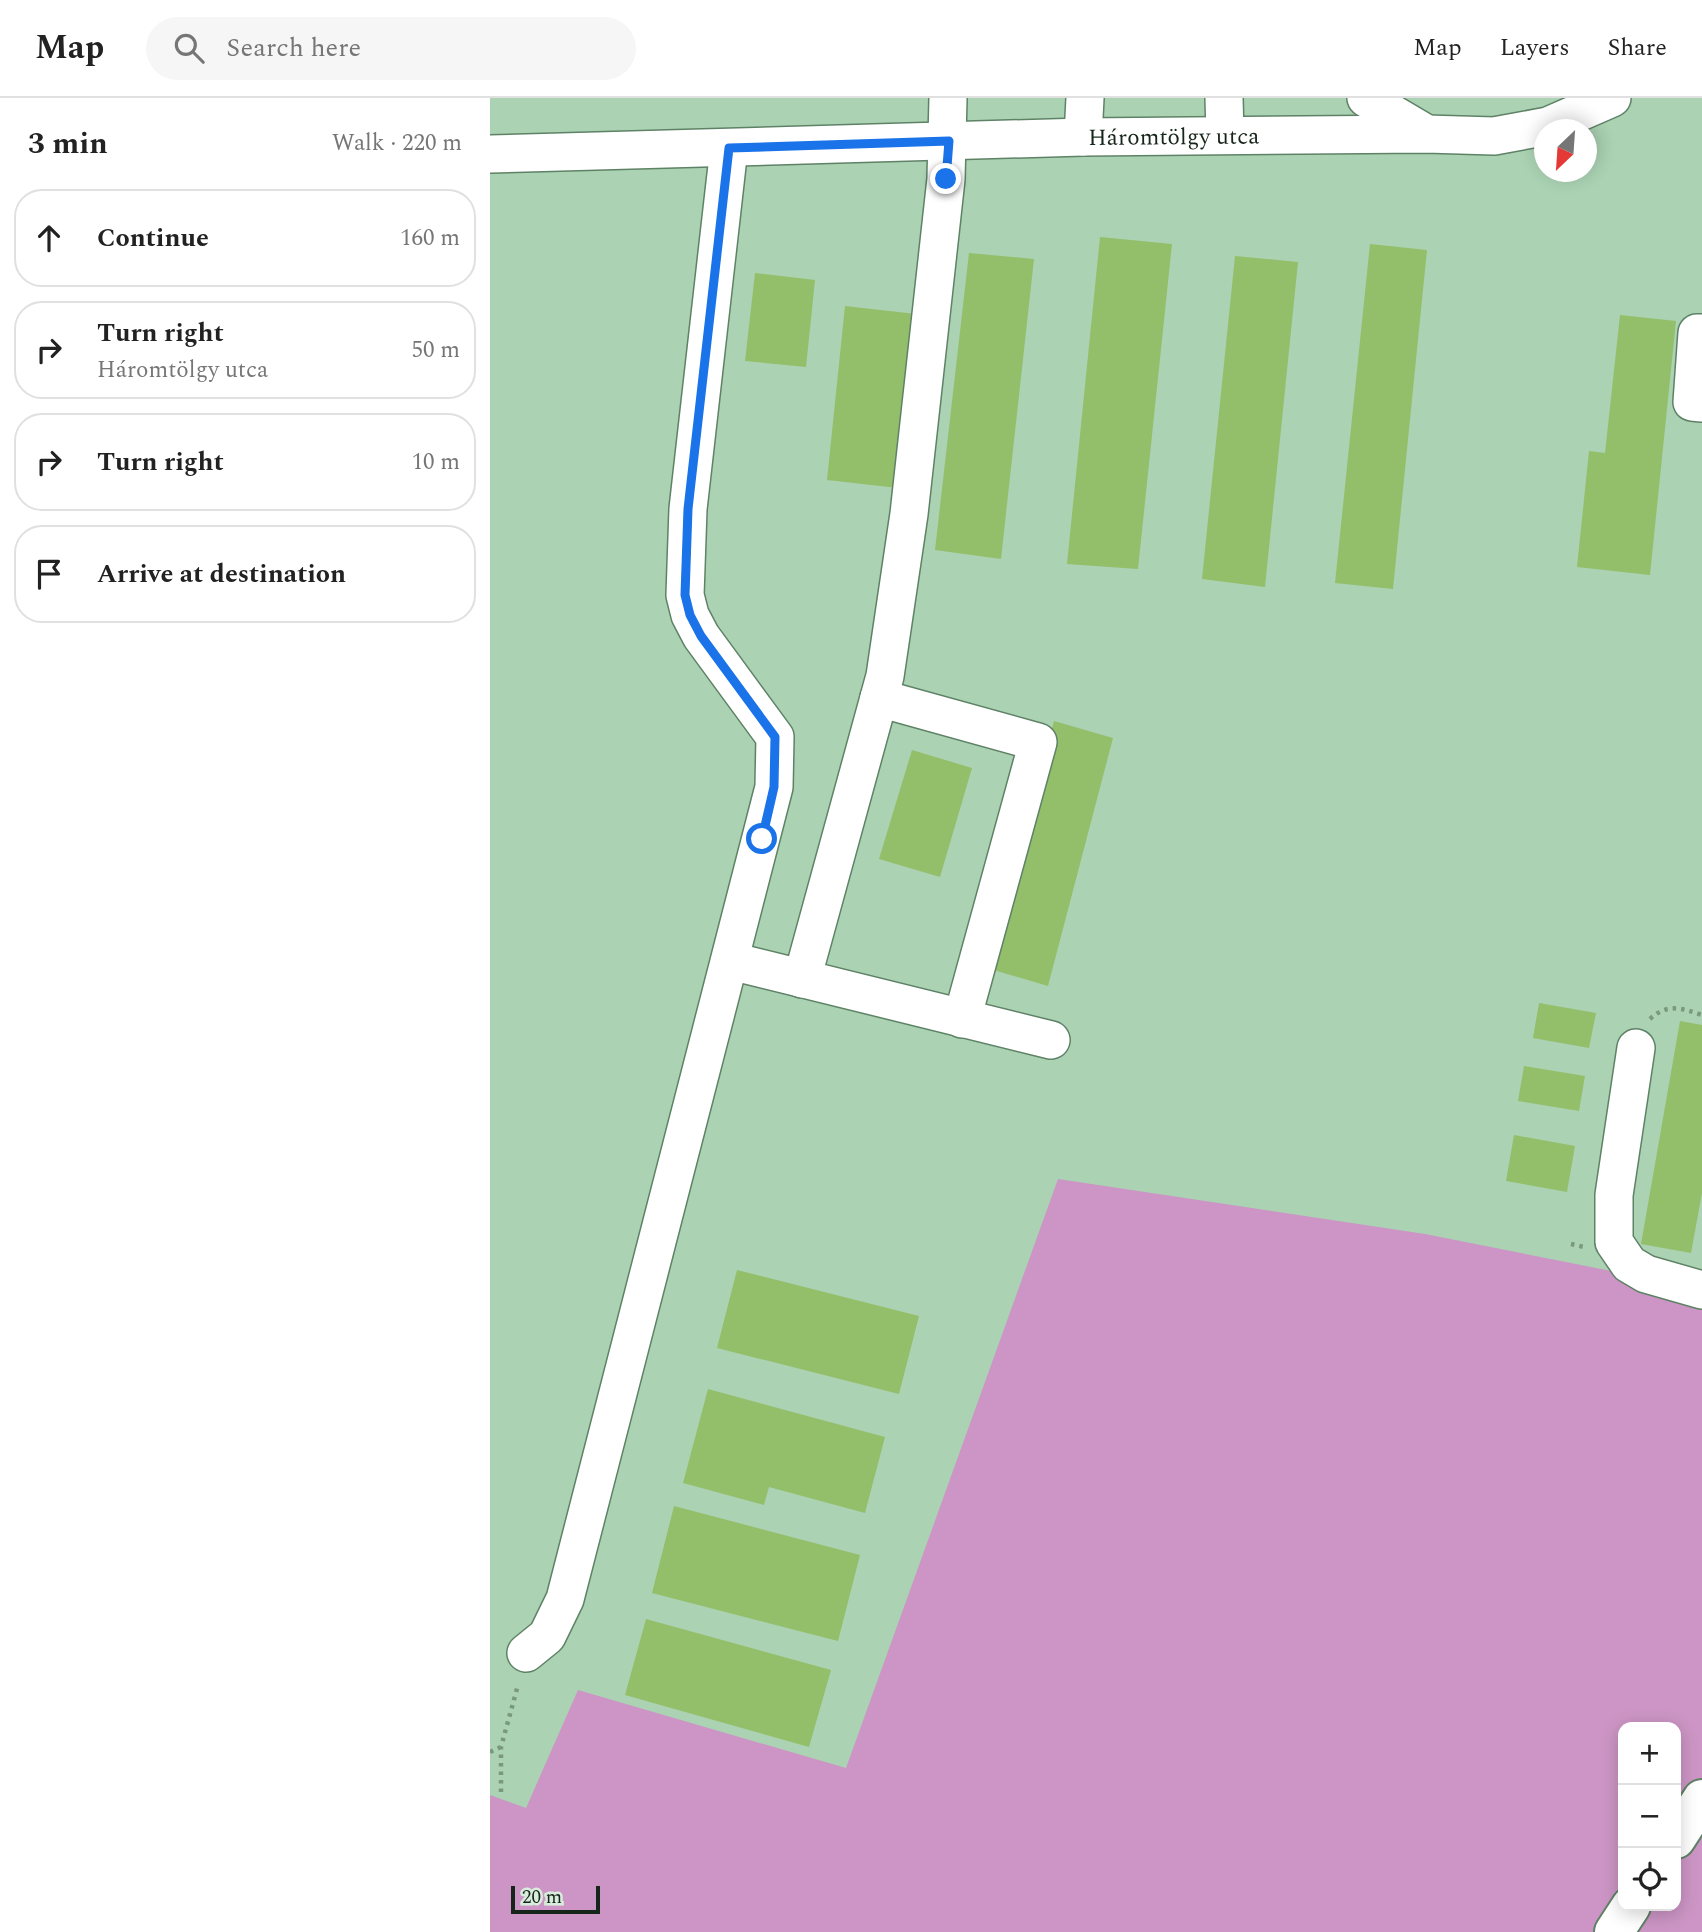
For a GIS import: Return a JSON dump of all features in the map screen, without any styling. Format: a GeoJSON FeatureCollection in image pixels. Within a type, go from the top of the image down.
{"type":"FeatureCollection","features":[{"type":"Feature","properties":{"kind":"main road"},"geometry":{"type":"LineString","coordinates":[[1681,1832],[1702,1800]]}},
{"type":"Feature","properties":{"kind":"main road"},"geometry":{"type":"LineString","coordinates":[[1614,1932],[1628,1911]]}},
{"type":"Feature","properties":{"kind":"street"},"geometry":{"type":"LineString","coordinates":[[802,979],[879,698],[909,514],[949,141],[947,98]]}},
{"type":"Feature","properties":{"kind":"street"},"geometry":{"type":"LineString","coordinates":[[1083,136],[1085,98]]}},
{"type":"Feature","properties":{"kind":"street"},"geometry":{"type":"LineString","coordinates":[[1224,98],[1225,134]]}},
{"type":"Feature","properties":{"kind":"street"},"geometry":{"type":"LineString","coordinates":[[1366,98],[1426,134]]}},
{"type":"Feature","properties":{"kind":"street","name":"Háromtölgy utca"},"geometry":{"type":"LineString","coordinates":[[490,154],[1083,136],[1494,136],[1548,126],[1612,98]]}},
{"type":"Feature","properties":{"kind":"street"},"geometry":{"type":"LineString","coordinates":[[526,1653],[547,1636],[565,1599],[769,815],[775,776],[775,737],[701,636],[690,615],[685,595],[683,567],[729,148]]}},
{"type":"Feature","properties":{"kind":"street"},"geometry":{"type":"LineString","coordinates":[[1702,333],[1697,333],[1692,402],[1702,402]]}},
{"type":"Feature","properties":{"kind":"street"},"geometry":{"type":"LineString","coordinates":[[879,698],[1038,742],[962,1018]]}},
{"type":"Feature","properties":{"kind":"street"},"geometry":{"type":"LineString","coordinates":[[731,961],[1051,1040]]}},
{"type":"Feature","properties":{"kind":"street"},"geometry":{"type":"LineString","coordinates":[[1636,1048],[1614,1195],[1614,1242],[1629,1264],[1646,1274],[1702,1290]]}},
{"type":"Feature","properties":{"kind":"path"},"geometry":{"type":"LineString","coordinates":[[1636,1048],[1650,1019],[1659,1010],[1684,1009],[1702,1015]]}},
{"type":"Feature","properties":{"kind":"path"},"geometry":{"type":"LineString","coordinates":[[501,1792],[501,1747],[526,1653]]}},
{"type":"Feature","properties":{"kind":"path"},"geometry":{"type":"LineString","coordinates":[[490,1752],[501,1747]]}},
{"type":"Feature","properties":{"kind":"shaded area"},"geometry":{"type":"Polygon","coordinates":[[[1058,1179],[1425,1234],[1702,1289],[1702,1932],[490,1932],[490,1795],[526,1808],[578,1690],[846,1768],[1058,1179]]]}},
{"type":"Feature","properties":{"kind":"building"},"geometry":{"type":"Polygon","coordinates":[[[1100,237],[1172,244],[1138,569],[1067,564],[1100,237]]]}},
{"type":"Feature","properties":{"kind":"building"},"geometry":{"type":"Polygon","coordinates":[[[1370,244],[1427,250],[1393,589],[1335,583],[1370,244]]]}},
{"type":"Feature","properties":{"kind":"building"},"geometry":{"type":"Polygon","coordinates":[[[969,253],[1034,259],[1001,559],[935,550],[969,253]]]}},
{"type":"Feature","properties":{"kind":"building"},"geometry":{"type":"Polygon","coordinates":[[[1235,256],[1298,262],[1265,587],[1202,579],[1235,256]]]}},
{"type":"Feature","properties":{"kind":"building"},"geometry":{"type":"Polygon","coordinates":[[[755,273],[815,280],[806,367],[745,361],[755,273]]]}},
{"type":"Feature","properties":{"kind":"building"},"geometry":{"type":"Polygon","coordinates":[[[845,306],[925,315],[907,489],[827,480],[845,306]]]}},
{"type":"Feature","properties":{"kind":"building"},"geometry":{"type":"Polygon","coordinates":[[[1620,315],[1676,321],[1650,575],[1577,567],[1589,451],[1605,453],[1620,315]]]}},
{"type":"Feature","properties":{"kind":"building"},"geometry":{"type":"Polygon","coordinates":[[[1054,721],[1113,738],[1048,986],[990,969],[1054,721]]]}},
{"type":"Feature","properties":{"kind":"building"},"geometry":{"type":"Polygon","coordinates":[[[912,750],[972,768],[940,877],[879,859],[912,750]]]}},
{"type":"Feature","properties":{"kind":"building"},"geometry":{"type":"Polygon","coordinates":[[[1539,1003],[1596,1013],[1589,1048],[1533,1038],[1539,1003]]]}},
{"type":"Feature","properties":{"kind":"building"},"geometry":{"type":"Polygon","coordinates":[[[1680,1021],[1702,1025],[1702,1193],[1691,1253],[1641,1244],[1680,1021]]]}},
{"type":"Feature","properties":{"kind":"building"},"geometry":{"type":"Polygon","coordinates":[[[1524,1066],[1585,1076],[1579,1111],[1518,1101],[1524,1066]]]}},
{"type":"Feature","properties":{"kind":"building"},"geometry":{"type":"Polygon","coordinates":[[[1514,1135],[1575,1146],[1567,1192],[1506,1181],[1514,1135]]]}},
{"type":"Feature","properties":{"kind":"building"},"geometry":{"type":"Polygon","coordinates":[[[737,1270],[919,1316],[899,1394],[717,1348],[737,1270]]]}},
{"type":"Feature","properties":{"kind":"building"},"geometry":{"type":"Polygon","coordinates":[[[708,1389],[885,1437],[865,1513],[769,1487],[764,1505],[683,1483],[708,1389]]]}},
{"type":"Feature","properties":{"kind":"building"},"geometry":{"type":"Polygon","coordinates":[[[674,1506],[860,1555],[838,1641],[652,1593],[674,1506]]]}},
{"type":"Feature","properties":{"kind":"building"},"geometry":{"type":"Polygon","coordinates":[[[646,1619],[831,1670],[809,1747],[625,1695],[646,1619]]]}},
{"type":"Feature","properties":{"kind":"route"},"geometry":{"type":"LineString","coordinates":[[762,839],[774,787],[775,737],[701,636],[690,615],[683,567],[729,148],[949,141],[946,179]]}}]}
